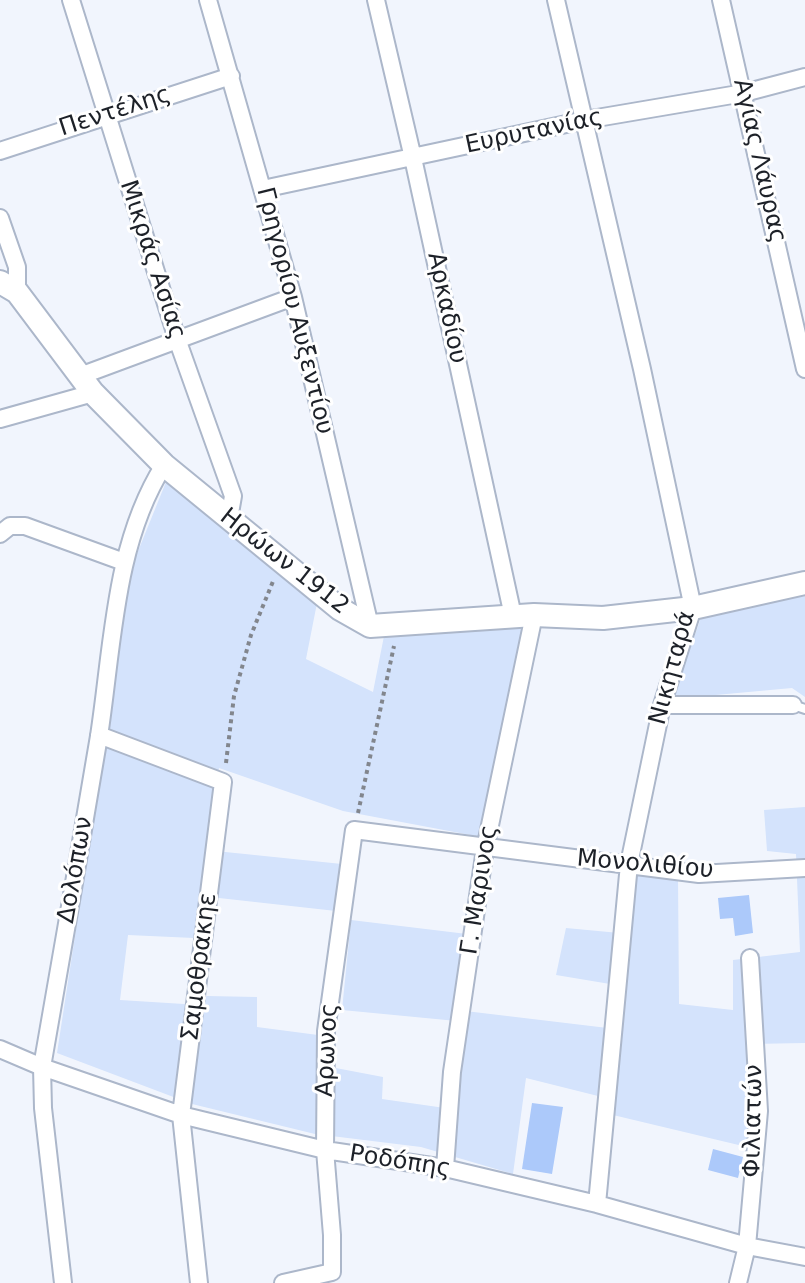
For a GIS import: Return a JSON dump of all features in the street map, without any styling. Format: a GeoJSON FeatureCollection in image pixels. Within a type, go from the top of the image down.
{"type":"FeatureCollection","features":[{"type":"Feature","properties":{"kind":"street","name":"Μικράς Ασίας"},"geometry":{"type":"LineString","coordinates":[[71,0],[177,339],[233,496],[229,519]]}},
{"type":"Feature","properties":{"kind":"street","name":"Γρηγορίου Αυξεντίου"},"geometry":{"type":"LineString","coordinates":[[208,0],[293,297],[370,626]]}},
{"type":"Feature","properties":{"kind":"street","name":"Αρκαδίου"},"geometry":{"type":"LineString","coordinates":[[376,0],[523,616]]}},
{"type":"Feature","properties":{"kind":"street","name":"Νικηταρά"},"geometry":{"type":"LineString","coordinates":[[556,0],[639,354],[693,608],[662,705],[629,864],[597,1204]]}},
{"type":"Feature","properties":{"kind":"street","name":"Αγίας Λάυρας"},"geometry":{"type":"LineString","coordinates":[[721,0],[805,369]]}},
{"type":"Feature","properties":{"kind":"street","name":"Πεντέλης"},"geometry":{"type":"LineString","coordinates":[[0,151],[106,114],[231,76]]}},
{"type":"Feature","properties":{"kind":"street","name":"Ευρυτανίας"},"geometry":{"type":"LineString","coordinates":[[263,189],[585,120],[744,93],[805,77]]}},
{"type":"Feature","properties":{"kind":"street"},"geometry":{"type":"LineString","coordinates":[[0,218],[17,267],[8,287]]}},
{"type":"Feature","properties":{"kind":"street","name":"Ηρώων 1912"},"geometry":{"type":"LineString","coordinates":[[8,287],[87,385],[164,465],[340,609],[370,626],[523,616],[603,618],[693,608],[805,583]]}},
{"type":"Feature","properties":{"kind":"street"},"geometry":{"type":"LineString","coordinates":[[0,419],[87,385],[177,339],[293,297]]}},
{"type":"Feature","properties":{"kind":"street","name":"Δολόπων"},"geometry":{"type":"LineString","coordinates":[[63,1283],[43,1108],[42,1067],[99,735],[124,562],[154,481],[164,465]]}},
{"type":"Feature","properties":{"kind":"street"},"geometry":{"type":"LineString","coordinates":[[0,534],[10,526],[25,526],[124,562]]}},
{"type":"Feature","properties":{"kind":"street","name":"Γ. Μαρινος"},"geometry":{"type":"LineString","coordinates":[[445,1168],[452,1072],[523,616]]}},
{"type":"Feature","properties":{"kind":"street"},"geometry":{"type":"LineString","coordinates":[[662,705],[799,707]]}},
{"type":"Feature","properties":{"kind":"street"},"geometry":{"type":"LineString","coordinates":[[99,735],[223,782]]}},
{"type":"Feature","properties":{"kind":"street","name":"Σαμοθρακηε"},"geometry":{"type":"LineString","coordinates":[[199,1283],[181,1115],[223,782]]}},
{"type":"Feature","properties":{"kind":"street","name":"Μονολιθίου"},"geometry":{"type":"LineString","coordinates":[[354,830],[699,874],[805,868]]}},
{"type":"Feature","properties":{"kind":"street","name":"Αρωνος"},"geometry":{"type":"LineString","coordinates":[[329,1277],[332,1235],[325,1150],[326,1031],[354,830]]}},
{"type":"Feature","properties":{"kind":"street","name":"Φιλιατών"},"geometry":{"type":"LineString","coordinates":[[738,1283],[747,1246],[759,1111],[750,958]]}},
{"type":"Feature","properties":{"kind":"street","name":"Ροδόπης"},"geometry":{"type":"LineString","coordinates":[[0,1049],[42,1067],[181,1115],[325,1150],[445,1168],[597,1204],[747,1246],[805,1257]]}},
{"type":"Feature","properties":{"kind":"street"},"geometry":{"type":"LineString","coordinates":[[283,1283],[329,1277]]}},
{"type":"Feature","properties":{"kind":"path"},"geometry":{"type":"LineString","coordinates":[[223,782],[234,696],[251,635],[281,562]]}},
{"type":"Feature","properties":{"kind":"path"},"geometry":{"type":"LineString","coordinates":[[354,830],[399,624]]}},
{"type":"Feature","properties":{"kind":"shaded area"},"geometry":{"type":"Polygon","coordinates":[[[166,482],[317,603],[306,659],[373,692],[384,636],[523,621],[481,837],[343,811],[219,768],[206,850],[342,864],[336,911],[201,896],[194,938],[128,935],[120,1000],[184,1004],[207,996],[257,997],[257,1027],[318,1035],[320,1065],[383,1077],[382,1099],[452,1109],[467,1022],[342,1010],[351,920],[467,934],[457,1010],[616,1029],[622,986],[556,975],[566,928],[630,934],[637,874],[678,876],[679,1004],[733,1010],[733,960],[800,952],[796,854],[767,851],[764,810],[805,807],[805,1043],[751,1044],[755,1110],[747,1147],[613,1115],[614,1100],[526,1078],[513,1174],[421,1147],[315,1134],[192,1104],[57,1053],[132,566],[166,482]]]}},
{"type":"Feature","properties":{"kind":"shaded area"},"geometry":{"type":"Polygon","coordinates":[[[805,596],[805,697],[792,688],[672,699],[702,615],[805,596]]]}},
{"type":"Feature","properties":{"kind":"building"},"geometry":{"type":"Polygon","coordinates":[[[749,895],[753,933],[735,936],[733,918],[720,919],[718,898],[749,895]]]}},
{"type":"Feature","properties":{"kind":"building"},"geometry":{"type":"Polygon","coordinates":[[[532,1103],[563,1107],[552,1174],[522,1169],[532,1103]]]}},
{"type":"Feature","properties":{"kind":"building"},"geometry":{"type":"Polygon","coordinates":[[[713,1149],[743,1157],[738,1178],[708,1170],[713,1149]]]}}]}
